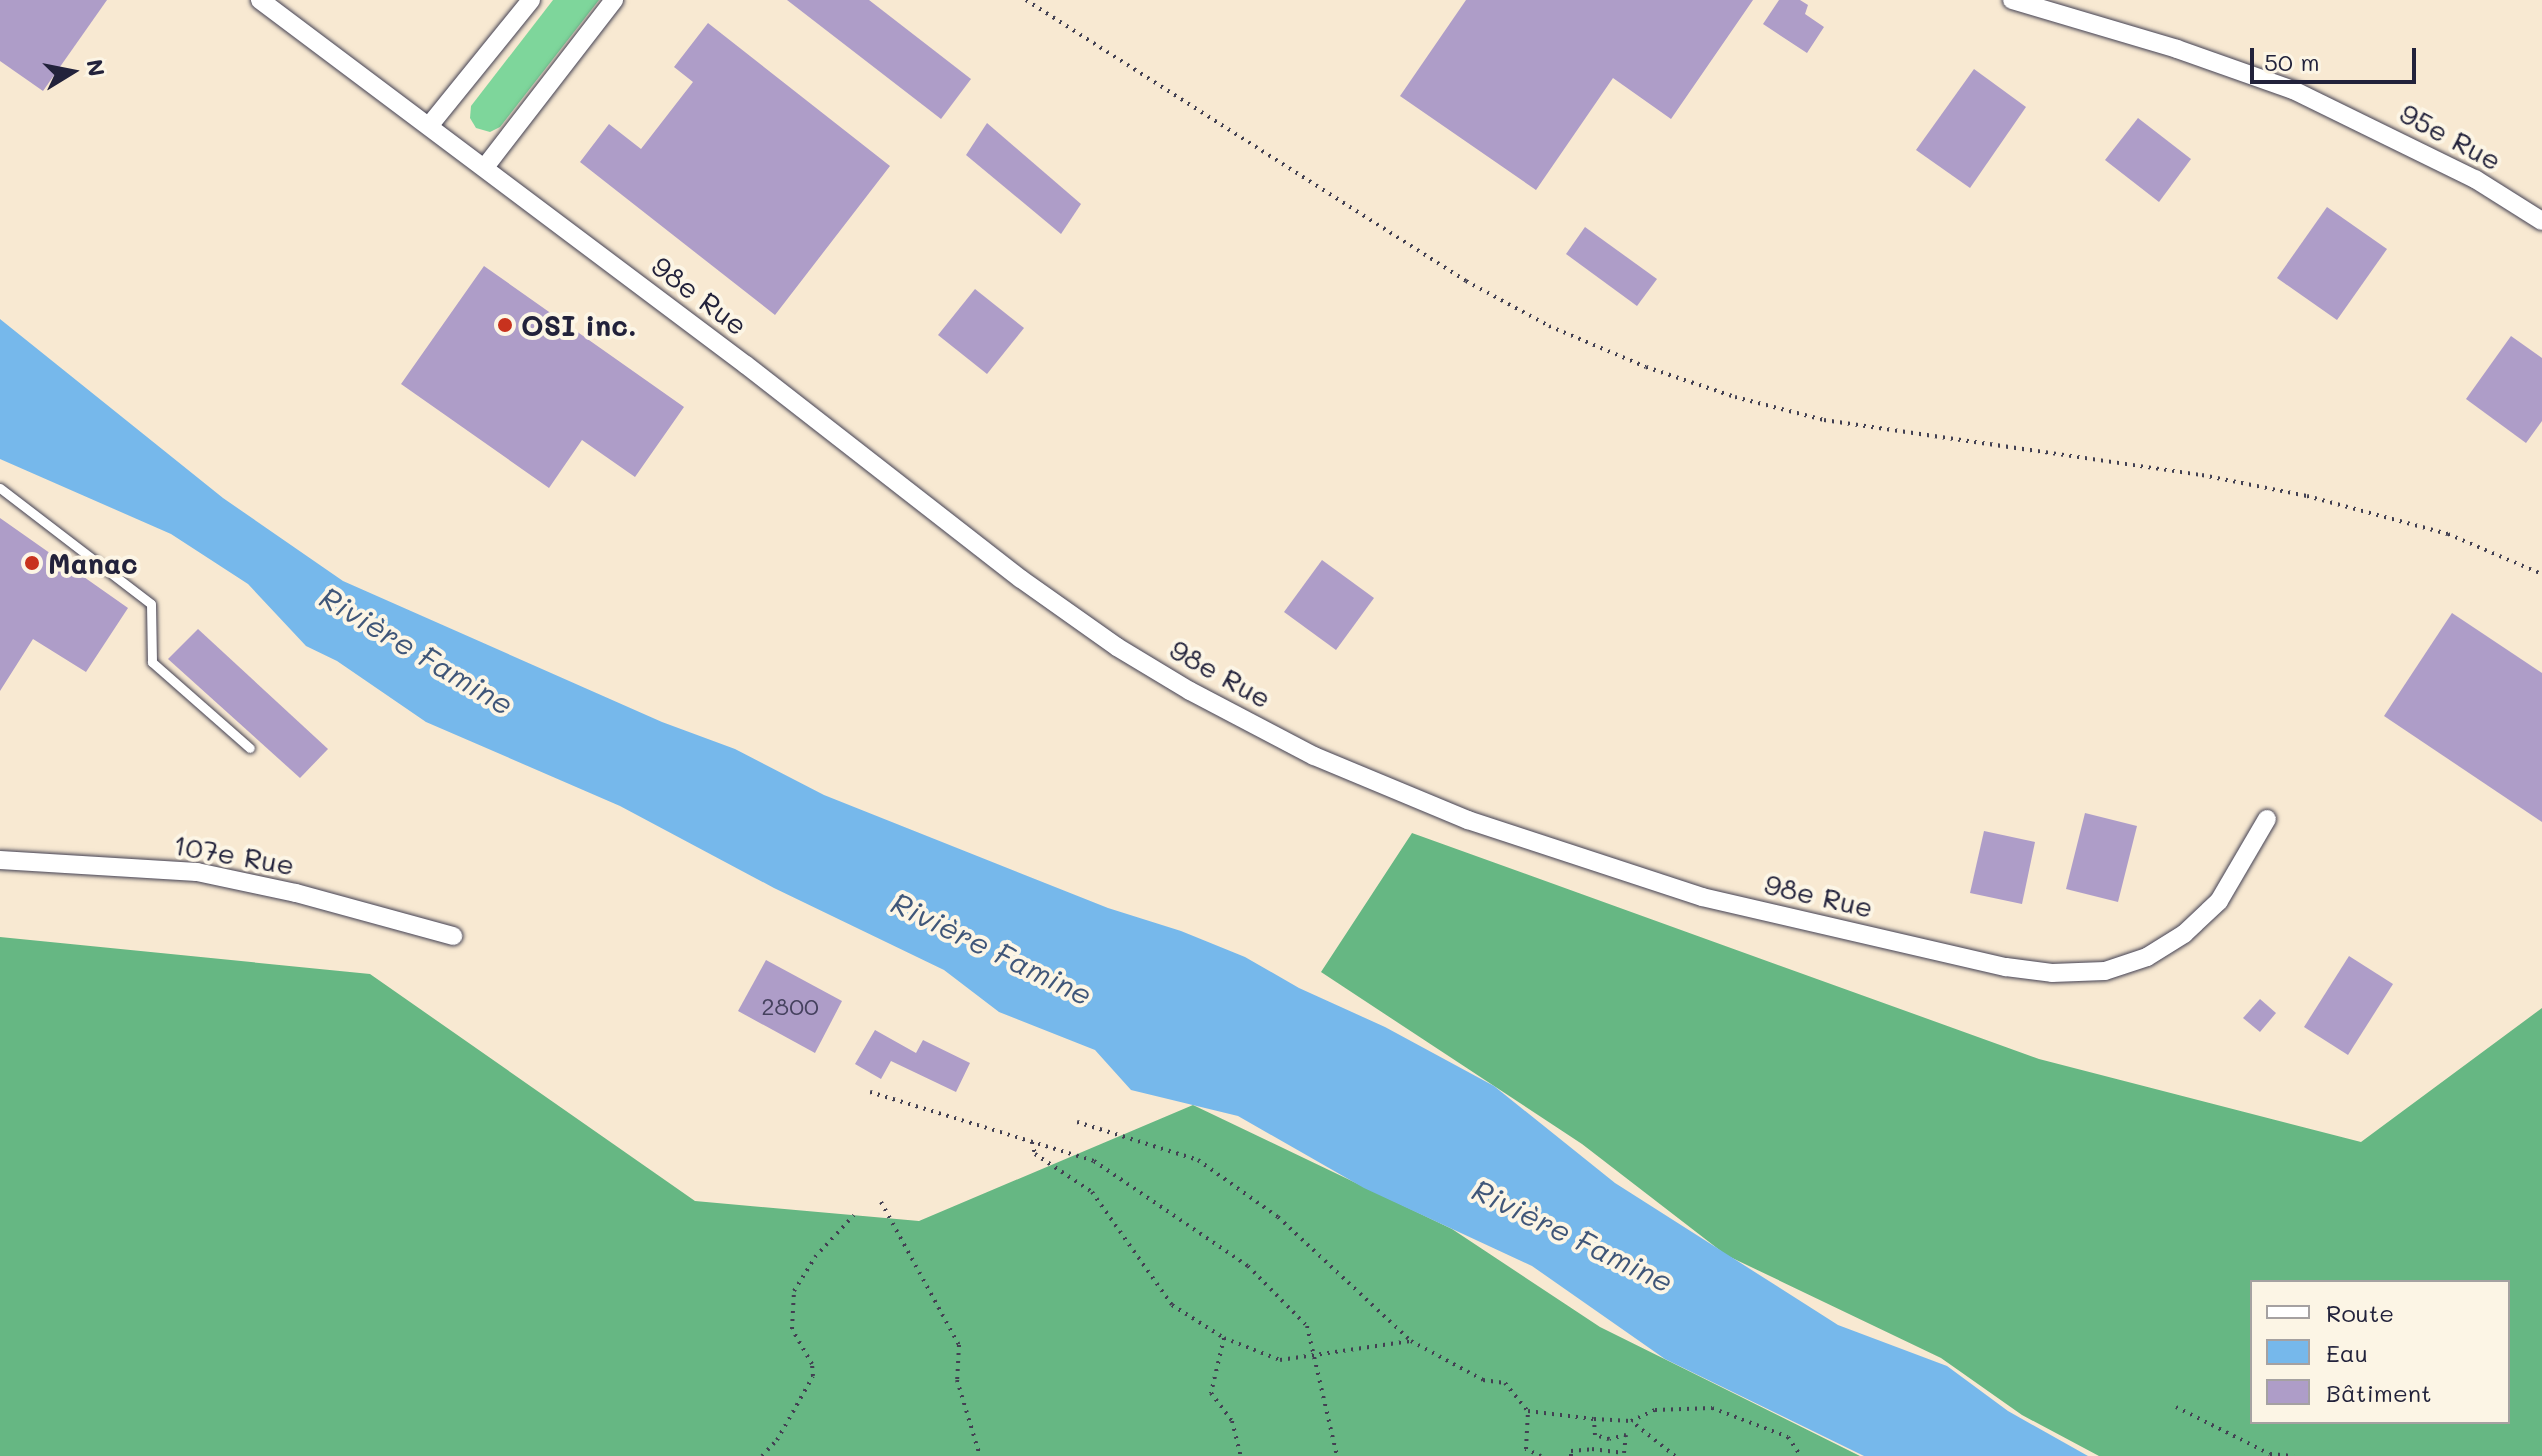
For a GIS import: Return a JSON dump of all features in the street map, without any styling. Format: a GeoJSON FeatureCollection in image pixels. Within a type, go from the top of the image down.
{"type":"FeatureCollection","features":[{"type":"Feature","properties":{"kind":"street","name":"98e Rue"},"geometry":{"type":"LineString","coordinates":[[260,0],[485,167],[1021,579],[1117,647],[1190,691],[1314,756],[1468,820],[1702,897],[2006,967],[2052,973],[2105,971],[2147,957],[2184,934],[2219,901],[2267,819]]}},
{"type":"Feature","properties":{"kind":"street"},"geometry":{"type":"LineString","coordinates":[[429,126],[531,0]]}},
{"type":"Feature","properties":{"kind":"street"},"geometry":{"type":"LineString","coordinates":[[485,167],[614,0]]}},
{"type":"Feature","properties":{"kind":"street","name":"95e Rue"},"geometry":{"type":"LineString","coordinates":[[2012,0],[2177,49],[2293,90],[2462,172],[2542,221]]}},
{"type":"Feature","properties":{"kind":"street","name":"107e Rue"},"geometry":{"type":"LineString","coordinates":[[0,860],[197,872],[296,893],[453,936]]}},
{"type":"Feature","properties":{"kind":"lane"},"geometry":{"type":"LineString","coordinates":[[0,488],[151,604],[152,662],[250,748]]}},
{"type":"Feature","properties":{"kind":"path"},"geometry":{"type":"LineString","coordinates":[[1026,0],[1466,281],[1549,326],[1646,367],[1722,393],[1824,420],[2202,475],[2320,499],[2448,534],[2542,574]]}},
{"type":"Feature","properties":{"kind":"path"},"geometry":{"type":"LineString","coordinates":[[870,1092],[1094,1161],[1248,1266],[1307,1326],[1337,1456]]}},
{"type":"Feature","properties":{"kind":"path"},"geometry":{"type":"LineString","coordinates":[[1077,1122],[1198,1160],[1278,1217],[1411,1341],[1483,1380],[1505,1383],[1528,1411],[1526,1449],[1541,1456]]}},
{"type":"Feature","properties":{"kind":"path"},"geometry":{"type":"LineString","coordinates":[[1032,1142],[1035,1154],[1092,1192],[1172,1305],[1224,1338],[1280,1360],[1411,1341]]}},
{"type":"Feature","properties":{"kind":"path"},"geometry":{"type":"LineString","coordinates":[[881,1202],[959,1345],[957,1380],[980,1456]]}},
{"type":"Feature","properties":{"kind":"path"},"geometry":{"type":"LineString","coordinates":[[762,1456],[777,1440],[813,1376],[812,1364],[792,1329],[794,1291],[815,1257],[854,1215]]}},
{"type":"Feature","properties":{"kind":"path"},"geometry":{"type":"LineString","coordinates":[[1224,1338],[1211,1393],[1232,1421],[1241,1456]]}},
{"type":"Feature","properties":{"kind":"path"},"geometry":{"type":"LineString","coordinates":[[2176,1407],[2270,1454],[2294,1456]]}},
{"type":"Feature","properties":{"kind":"path"},"geometry":{"type":"LineString","coordinates":[[1528,1411],[1631,1421],[1655,1410],[1712,1408],[1788,1437],[1801,1456]]}},
{"type":"Feature","properties":{"kind":"path"},"geometry":{"type":"LineString","coordinates":[[1571,1456],[1571,1451],[1592,1449],[1624,1453],[1626,1435],[1609,1439],[1595,1435],[1594,1419]]}},
{"type":"Feature","properties":{"kind":"path"},"geometry":{"type":"LineString","coordinates":[[1631,1421],[1675,1456]]}},
{"type":"Feature","properties":{"kind":"green space"},"geometry":{"type":"Polygon","coordinates":[[[553,0],[599,0],[500,127],[490,132],[476,128],[470,118],[471,106],[553,0]]]}},
{"type":"Feature","properties":{"kind":"green space"},"geometry":{"type":"Polygon","coordinates":[[[1412,833],[2039,1059],[2361,1142],[2542,1008],[2542,1456],[2099,1456],[2022,1415],[1941,1358],[1726,1255],[1582,1144],[1321,972],[1412,833]]]}},
{"type":"Feature","properties":{"kind":"green space"},"geometry":{"type":"Polygon","coordinates":[[[0,937],[370,974],[695,1201],[919,1221],[1193,1105],[1452,1229],[1600,1327],[1860,1456],[0,1456],[0,937]]]}},
{"type":"Feature","properties":{"kind":"water","name":"Rivière Famine"},"geometry":{"type":"Polygon","coordinates":[[[0,319],[223,498],[343,581],[662,722],[735,749],[824,795],[1108,908],[1181,931],[1245,957],[1299,988],[1385,1027],[1494,1086],[1615,1183],[1838,1325],[1947,1366],[2008,1411],[2088,1456],[1864,1456],[1665,1359],[1532,1266],[1364,1188],[1238,1116],[1131,1090],[1095,1050],[999,1012],[944,970],[774,888],[620,806],[426,722],[337,661],[306,646],[248,584],[171,534],[0,459],[0,319]]]}},
{"type":"Feature","properties":{"kind":"building"},"geometry":{"type":"Polygon","coordinates":[[[0,0],[107,0],[43,91],[0,61],[0,0]]]}},
{"type":"Feature","properties":{"kind":"building"},"geometry":{"type":"Polygon","coordinates":[[[787,0],[869,0],[971,79],[941,119],[787,0]]]}},
{"type":"Feature","properties":{"kind":"building"},"geometry":{"type":"Polygon","coordinates":[[[1466,0],[1753,0],[1671,119],[1613,78],[1536,190],[1400,96],[1466,0]]]}},
{"type":"Feature","properties":{"kind":"building"},"geometry":{"type":"Polygon","coordinates":[[[1779,0],[1800,0],[1808,5],[1805,14],[1824,27],[1807,53],[1763,24],[1779,0]]]}},
{"type":"Feature","properties":{"kind":"building"},"geometry":{"type":"Polygon","coordinates":[[[708,23],[890,166],[775,315],[580,162],[609,124],[641,149],[693,82],[674,67],[708,23]]]}},
{"type":"Feature","properties":{"kind":"building"},"geometry":{"type":"Polygon","coordinates":[[[1974,69],[2026,107],[1970,188],[1916,150],[1974,69]]]}},
{"type":"Feature","properties":{"kind":"building"},"geometry":{"type":"Polygon","coordinates":[[[2138,118],[2191,159],[2159,202],[2105,160],[2138,118]]]}},
{"type":"Feature","properties":{"kind":"building"},"geometry":{"type":"Polygon","coordinates":[[[987,123],[1081,204],[1061,234],[966,155],[987,123]]]}},
{"type":"Feature","properties":{"kind":"building"},"geometry":{"type":"Polygon","coordinates":[[[2327,207],[2387,249],[2337,320],[2277,278],[2327,207]]]}},
{"type":"Feature","properties":{"kind":"building"},"geometry":{"type":"Polygon","coordinates":[[[1585,227],[1657,279],[1637,306],[1566,254],[1585,227]]]}},
{"type":"Feature","properties":{"kind":"building","name":"OSI inc."},"geometry":{"type":"Polygon","coordinates":[[[484,266],[684,407],[635,477],[582,440],[549,488],[401,384],[484,266]]]}},
{"type":"Feature","properties":{"kind":"building"},"geometry":{"type":"Polygon","coordinates":[[[975,289],[1024,328],[987,374],[938,335],[975,289]]]}},
{"type":"Feature","properties":{"kind":"building"},"geometry":{"type":"Polygon","coordinates":[[[2511,336],[2542,358],[2542,421],[2526,443],[2466,399],[2511,336]]]}},
{"type":"Feature","properties":{"kind":"building","name":"Manac"},"geometry":{"type":"Polygon","coordinates":[[[0,518],[128,608],[86,672],[33,639],[0,691],[0,518]]]}},
{"type":"Feature","properties":{"kind":"building"},"geometry":{"type":"Polygon","coordinates":[[[1322,560],[1374,598],[1336,650],[1284,612],[1322,560]]]}},
{"type":"Feature","properties":{"kind":"building"},"geometry":{"type":"Polygon","coordinates":[[[2452,613],[2542,673],[2542,822],[2384,716],[2452,613]]]}},
{"type":"Feature","properties":{"kind":"building"},"geometry":{"type":"Polygon","coordinates":[[[198,629],[328,749],[300,778],[168,659],[198,629]]]}},
{"type":"Feature","properties":{"kind":"building"},"geometry":{"type":"Polygon","coordinates":[[[2085,813],[2137,826],[2118,902],[2066,889],[2085,813]]]}},
{"type":"Feature","properties":{"kind":"building"},"geometry":{"type":"Polygon","coordinates":[[[1984,831],[2035,842],[2022,904],[1970,893],[1984,831]]]}},
{"type":"Feature","properties":{"kind":"building"},"geometry":{"type":"Polygon","coordinates":[[[2349,956],[2393,984],[2348,1055],[2304,1027],[2349,956]]]}},
{"type":"Feature","properties":{"kind":"building"},"geometry":{"type":"Polygon","coordinates":[[[766,960],[842,1001],[815,1053],[738,1011],[766,960]]]}},
{"type":"Feature","properties":{"kind":"building"},"geometry":{"type":"Polygon","coordinates":[[[2260,999],[2276,1013],[2260,1032],[2243,1018],[2260,999]]]}},
{"type":"Feature","properties":{"kind":"building"},"geometry":{"type":"Polygon","coordinates":[[[875,1030],[916,1053],[923,1040],[970,1063],[956,1092],[891,1061],[881,1079],[855,1064],[875,1030]]]}},
{"type":"Feature","properties":{"kind":"place","name":"OSI inc."},"geometry":{"type":"Point","coordinates":[505,325]}},
{"type":"Feature","properties":{"kind":"place","name":"Manac"},"geometry":{"type":"Point","coordinates":[32,563]}}]}
